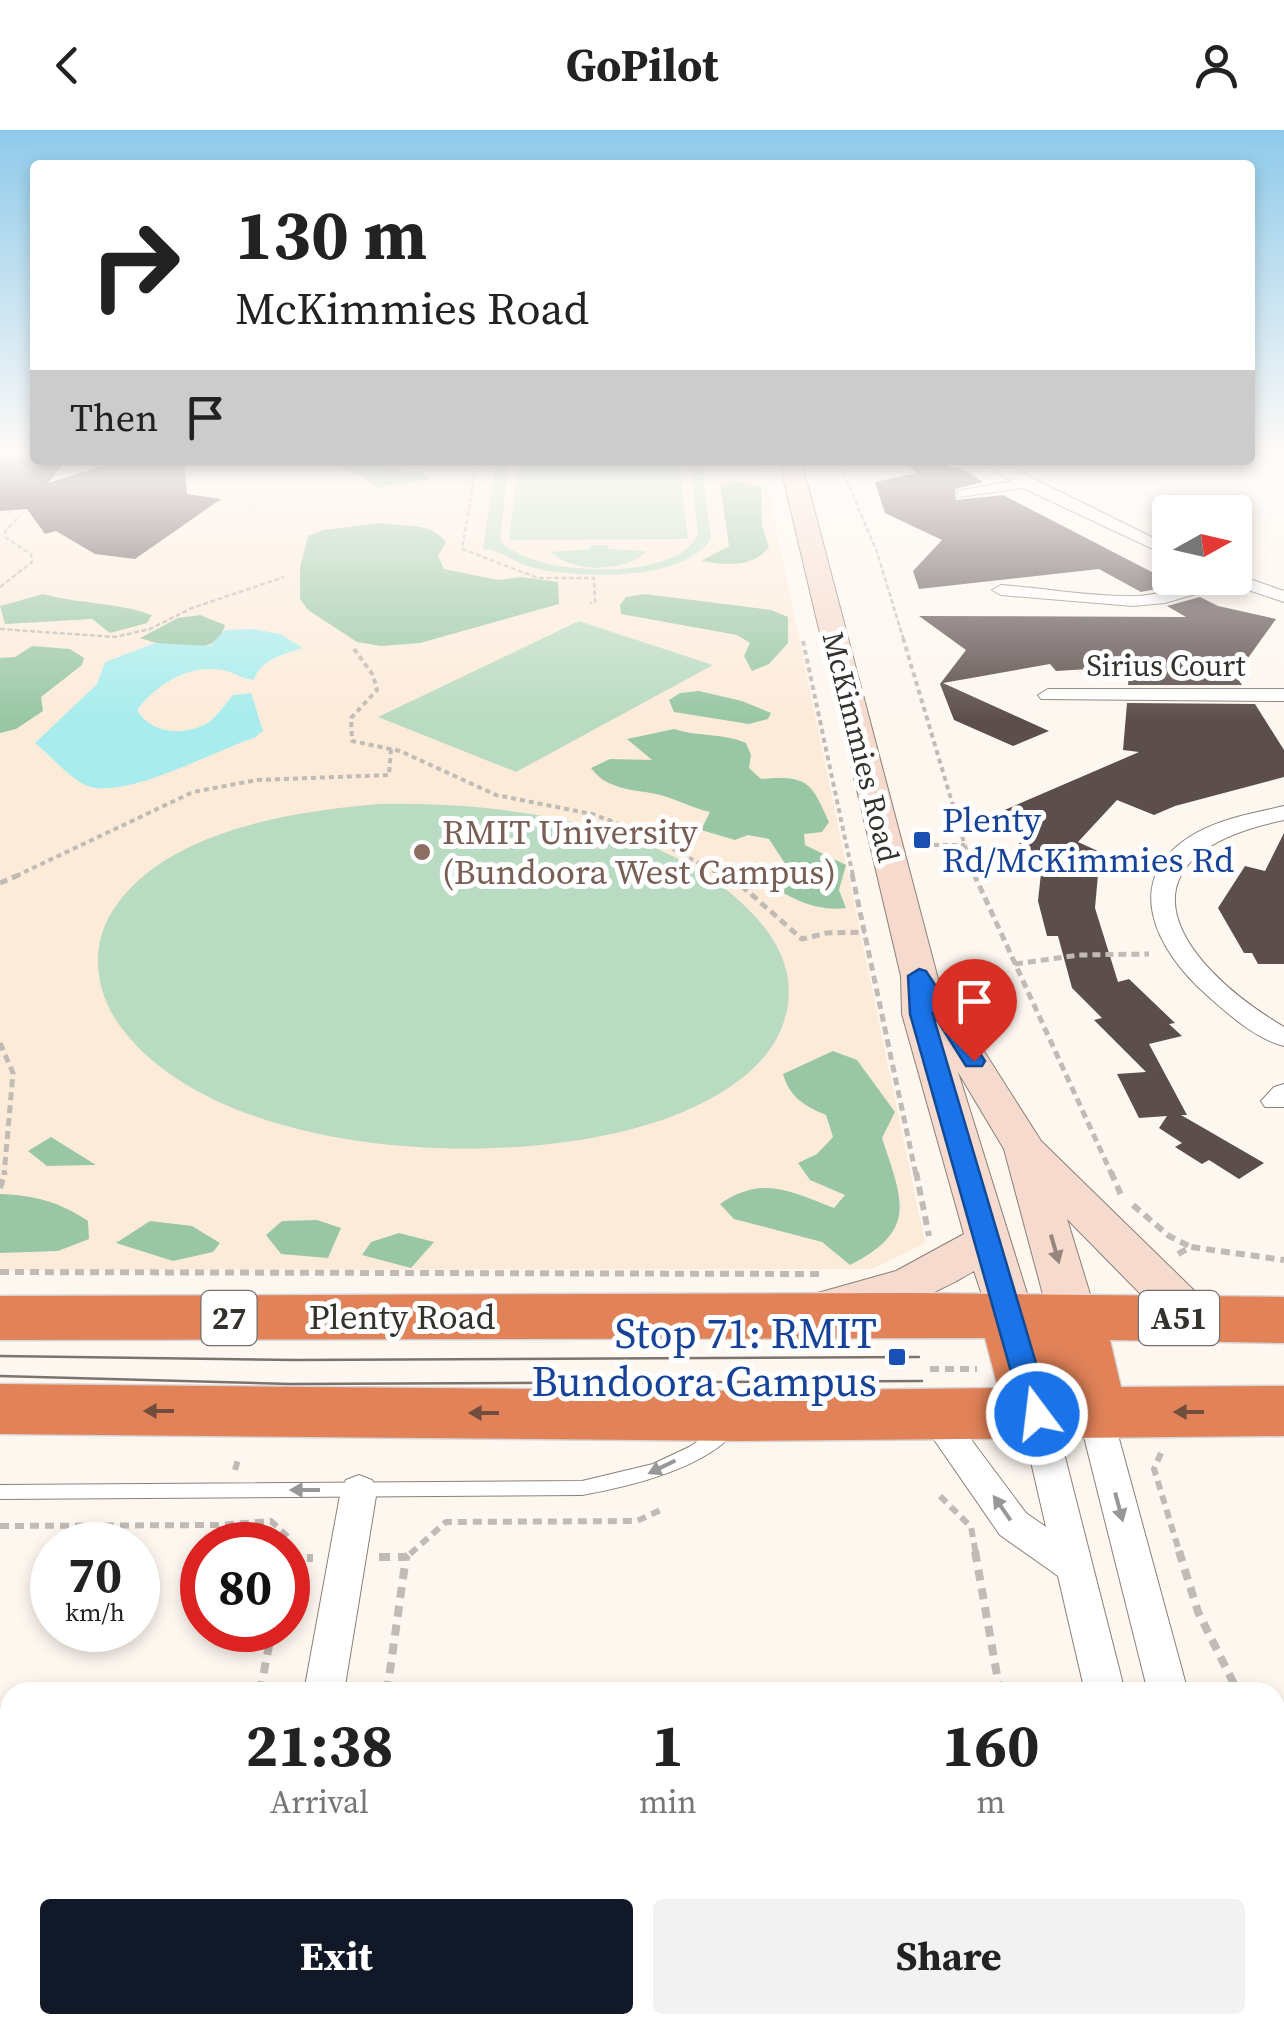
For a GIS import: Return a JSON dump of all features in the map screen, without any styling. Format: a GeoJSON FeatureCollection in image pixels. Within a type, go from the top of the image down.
{"type":"FeatureCollection","features":[{"type":"Feature","properties":{"kind":"highway","name":"Plenty Road"},"geometry":{"type":"LineString","coordinates":[[0,1318],[788,1316],[997,1343],[1073,1317],[1284,1320]]}},
{"type":"Feature","properties":{"kind":"highway","name":"McKimmies Road"},"geometry":{"type":"LineString","coordinates":[[1073,1317],[1096,1413]]}},
{"type":"Feature","properties":{"kind":"highway","name":"McKimmies Road"},"geometry":{"type":"LineString","coordinates":[[997,1343],[1096,1413]]}},
{"type":"Feature","properties":{"kind":"highway"},"geometry":{"type":"LineString","coordinates":[[0,1409],[744,1416],[932,1392],[1096,1413],[1284,1411]]}},
{"type":"Feature","properties":{"kind":"main road","name":"McKimmies Road"},"geometry":{"type":"LineString","coordinates":[[811,543],[919,976],[921,1014],[985,1241],[997,1343]]}},
{"type":"Feature","properties":{"kind":"main road","name":"McKimmies Road"},"geometry":{"type":"LineString","coordinates":[[919,976],[1025,1148],[1073,1317]]}},
{"type":"Feature","properties":{"kind":"main road"},"geometry":{"type":"LineString","coordinates":[[1025,1148],[1144,1273],[1193,1318]]}},
{"type":"Feature","properties":{"kind":"main road"},"geometry":{"type":"LineString","coordinates":[[788,1316],[896,1290],[938,1262],[985,1241]]}},
{"type":"Feature","properties":{"kind":"street"},"geometry":{"type":"LineString","coordinates":[[1252,586],[1284,597]]}},
{"type":"Feature","properties":{"kind":"street"},"geometry":{"type":"LineString","coordinates":[[1000,590],[1133,601],[1176,595]]}},
{"type":"Feature","properties":{"kind":"street","name":"Sirius Court"},"geometry":{"type":"LineString","coordinates":[[1048,695],[1284,696]]}},
{"type":"Feature","properties":{"kind":"street"},"geometry":{"type":"LineString","coordinates":[[1284,813],[1240,823],[1198,841],[1168,876],[1162,896],[1165,922],[1175,948],[1201,979],[1254,1022],[1284,1038]]}},
{"type":"Feature","properties":{"kind":"street"},"geometry":{"type":"LineString","coordinates":[[932,1392],[1013,1524],[1077,1569]]}},
{"type":"Feature","properties":{"kind":"street"},"geometry":{"type":"LineString","coordinates":[[1096,1413],[1077,1569],[1104,1682]]}},
{"type":"Feature","properties":{"kind":"street"},"geometry":{"type":"LineString","coordinates":[[1096,1413],[1165,1682]]}},
{"type":"Feature","properties":{"kind":"street"},"geometry":{"type":"LineString","coordinates":[[326,1682],[359,1490]]}},
{"type":"Feature","properties":{"kind":"lane"},"geometry":{"type":"LineString","coordinates":[[0,1492],[582,1488],[640,1478],[710,1444],[744,1416]]}},
{"type":"Feature","properties":{"kind":"path"},"geometry":{"type":"LineString","coordinates":[[0,587],[32,562],[31,554],[14,543]]}},
{"type":"Feature","properties":{"kind":"path"},"geometry":{"type":"LineString","coordinates":[[463,543],[462,549],[538,578],[594,578],[595,602],[590,603]]}},
{"type":"Feature","properties":{"kind":"path"},"geometry":{"type":"LineString","coordinates":[[874,543],[975,878],[1121,1195],[1169,1236],[1190,1247],[1284,1260]]}},
{"type":"Feature","properties":{"kind":"path"},"geometry":{"type":"LineString","coordinates":[[0,629],[115,637],[150,629],[192,608],[284,577]]}},
{"type":"Feature","properties":{"kind":"path"},"geometry":{"type":"LineString","coordinates":[[800,630],[930,1245],[938,1262]]}},
{"type":"Feature","properties":{"kind":"path"},"geometry":{"type":"LineString","coordinates":[[354,648],[373,675],[377,690],[350,714],[346,728],[352,742],[390,749],[496,795],[564,807],[642,832],[743,887],[802,939],[865,932]]}},
{"type":"Feature","properties":{"kind":"path"},"geometry":{"type":"LineString","coordinates":[[0,884],[193,792],[257,780],[388,774],[390,749]]}},
{"type":"Feature","properties":{"kind":"path"},"geometry":{"type":"LineString","coordinates":[[925,845],[965,845]]}},
{"type":"Feature","properties":{"kind":"path"},"geometry":{"type":"LineString","coordinates":[[1014,964],[1078,955],[1148,954]]}},
{"type":"Feature","properties":{"kind":"path"},"geometry":{"type":"LineString","coordinates":[[0,1043],[13,1073],[7,1166],[0,1188]]}},
{"type":"Feature","properties":{"kind":"path"},"geometry":{"type":"LineString","coordinates":[[1144,1273],[1190,1247]]}},
{"type":"Feature","properties":{"kind":"path"},"geometry":{"type":"LineString","coordinates":[[0,1272],[838,1274]]}},
{"type":"Feature","properties":{"kind":"path"},"geometry":{"type":"LineString","coordinates":[[932,1392],[997,1343]]}},
{"type":"Feature","properties":{"kind":"path"},"geometry":{"type":"LineString","coordinates":[[1096,1413],[1162,1458],[1154,1470],[1198,1612],[1233,1682]]}},
{"type":"Feature","properties":{"kind":"path"},"geometry":{"type":"LineString","coordinates":[[940,1496],[970,1528],[998,1682]]}},
{"type":"Feature","properties":{"kind":"path"},"geometry":{"type":"LineString","coordinates":[[388,1682],[406,1556],[446,1522],[638,1521],[665,1508]]}},
{"type":"Feature","properties":{"kind":"path"},"geometry":{"type":"LineString","coordinates":[[0,1526],[180,1525]]}},
{"type":"Feature","properties":{"kind":"path"},"geometry":{"type":"LineString","coordinates":[[262,1682],[268,1652]]}},
{"type":"Feature","properties":{"kind":"shaded area","name":"RMIT University (Bundoora West Campus)"},"geometry":{"type":"Polygon","coordinates":[[[0,543],[779,543],[925,1243],[872,1269],[0,1270],[0,543]]]}},
{"type":"Feature","properties":{"kind":"green space"},"geometry":{"type":"Polygon","coordinates":[[[306,543],[446,543],[438,556],[444,569],[498,580],[522,577],[558,582],[559,604],[420,643],[381,646],[357,642],[308,610],[300,599],[300,568],[306,543]]]}},
{"type":"Feature","properties":{"kind":"green space"},"geometry":{"type":"Polygon","coordinates":[[[484,543],[503,543],[516,553],[541,562],[604,569],[664,561],[691,543],[707,543],[677,563],[654,570],[602,575],[527,566],[483,549],[484,543]]]}},
{"type":"Feature","properties":{"kind":"green space"},"geometry":{"type":"Polygon","coordinates":[[[729,543],[768,543],[769,547],[747,562],[701,561],[729,543]]]}},
{"type":"Feature","properties":{"kind":"green space"},"geometry":{"type":"Polygon","coordinates":[[[591,545],[647,551],[626,563],[599,568],[572,564],[550,552],[590,549],[591,545]]]}},
{"type":"Feature","properties":{"kind":"green space"},"geometry":{"type":"Polygon","coordinates":[[[43,594],[152,615],[147,623],[110,633],[92,619],[5,624],[0,606],[43,594]]]}},
{"type":"Feature","properties":{"kind":"green space"},"geometry":{"type":"Polygon","coordinates":[[[645,594],[771,610],[788,617],[788,643],[769,664],[752,671],[744,656],[750,643],[737,635],[621,614],[620,605],[626,597],[645,594]]]}},
{"type":"Feature","properties":{"kind":"green space"},"geometry":{"type":"Polygon","coordinates":[[[200,615],[225,625],[220,636],[202,647],[164,645],[140,638],[178,618],[200,615]]]}},
{"type":"Feature","properties":{"kind":"green space"},"geometry":{"type":"Polygon","coordinates":[[[579,621],[713,665],[516,772],[378,717],[579,621]]]}},
{"type":"Feature","properties":{"kind":"green space"},"geometry":{"type":"Polygon","coordinates":[[[32,646],[70,649],[84,658],[82,665],[41,697],[43,711],[16,729],[0,733],[0,658],[15,657],[32,646]]]}},
{"type":"Feature","properties":{"kind":"green space"},"geometry":{"type":"Polygon","coordinates":[[[699,691],[742,701],[771,713],[768,719],[749,724],[674,712],[669,700],[680,693],[699,691]]]}},
{"type":"Feature","properties":{"kind":"green space"},"geometry":{"type":"Polygon","coordinates":[[[674,729],[746,743],[751,755],[749,768],[761,779],[789,778],[812,790],[829,822],[822,832],[804,834],[805,845],[846,865],[839,890],[846,908],[805,903],[767,882],[784,862],[769,839],[748,835],[735,840],[701,830],[710,812],[612,785],[591,768],[610,759],[652,760],[627,739],[674,729]]]}},
{"type":"Feature","properties":{"kind":"green space"},"geometry":{"type":"Polygon","coordinates":[[[380,804],[527,813],[627,837],[674,856],[715,881],[751,912],[778,948],[789,988],[779,1035],[745,1076],[683,1112],[621,1132],[546,1144],[465,1149],[381,1144],[300,1130],[225,1105],[162,1068],[116,1020],[103,993],[98,951],[113,910],[136,883],[164,861],[197,843],[271,820],[380,804]]]}},
{"type":"Feature","properties":{"kind":"green space"},"geometry":{"type":"Polygon","coordinates":[[[833,1051],[857,1060],[895,1112],[882,1138],[899,1197],[896,1226],[872,1252],[850,1265],[822,1242],[734,1219],[720,1204],[735,1195],[763,1188],[790,1192],[834,1208],[845,1195],[810,1180],[798,1163],[817,1154],[833,1137],[826,1115],[799,1100],[783,1074],[833,1051]]]}},
{"type":"Feature","properties":{"kind":"green space"},"geometry":{"type":"Polygon","coordinates":[[[51,1137],[96,1165],[47,1166],[28,1151],[51,1137]]]}},
{"type":"Feature","properties":{"kind":"green space"},"geometry":{"type":"Polygon","coordinates":[[[0,1194],[35,1198],[67,1209],[88,1221],[89,1239],[58,1251],[0,1253],[0,1194]]]}},
{"type":"Feature","properties":{"kind":"green space"},"geometry":{"type":"Polygon","coordinates":[[[317,1220],[341,1228],[328,1258],[281,1254],[266,1235],[282,1221],[317,1220]]]}},
{"type":"Feature","properties":{"kind":"green space"},"geometry":{"type":"Polygon","coordinates":[[[150,1221],[192,1226],[220,1243],[213,1252],[173,1261],[116,1243],[150,1221]]]}},
{"type":"Feature","properties":{"kind":"green space"},"geometry":{"type":"Polygon","coordinates":[[[399,1233],[434,1242],[411,1268],[362,1255],[371,1242],[399,1233]]]}},
{"type":"Feature","properties":{"kind":"water"},"geometry":{"type":"Polygon","coordinates":[[[225,630],[280,634],[303,648],[267,662],[254,680],[223,670],[186,673],[164,684],[137,710],[158,728],[186,731],[208,723],[233,695],[251,693],[263,731],[254,738],[143,781],[99,788],[77,780],[35,743],[97,684],[105,662],[155,643],[210,646],[225,630]]]}},
{"type":"Feature","properties":{"kind":"building"},"geometry":{"type":"Polygon","coordinates":[[[76,543],[158,543],[135,559],[95,554],[76,543]]]}},
{"type":"Feature","properties":{"kind":"building"},"geometry":{"type":"Polygon","coordinates":[[[939,543],[1095,543],[1152,572],[1152,590],[1141,592],[1099,569],[919,589],[913,571],[939,543]]]}},
{"type":"Feature","properties":{"kind":"building"},"geometry":{"type":"Polygon","coordinates":[[[1200,597],[1218,606],[1276,619],[1243,665],[1249,674],[1235,674],[1242,685],[1128,685],[1129,674],[1109,674],[1106,668],[1056,671],[1050,664],[943,683],[1049,731],[1013,746],[954,720],[940,684],[966,650],[919,616],[1186,617],[1167,606],[1200,597]]]}},
{"type":"Feature","properties":{"kind":"building"},"geometry":{"type":"Polygon","coordinates":[[[1127,703],[1255,704],[1284,750],[1284,777],[1154,815],[1117,800],[1078,842],[1100,852],[1095,908],[1118,982],[1129,979],[1175,1023],[1169,1024],[1182,1036],[1149,1044],[1187,1115],[1181,1115],[1264,1163],[1239,1179],[1209,1160],[1202,1164],[1175,1147],[1182,1143],[1159,1128],[1167,1116],[1139,1118],[1117,1074],[1146,1072],[1094,1020],[1102,1018],[1072,988],[1058,936],[1047,936],[1038,901],[1043,854],[1017,846],[1038,823],[1000,812],[1139,752],[1123,750],[1127,703]]]}},
{"type":"Feature","properties":{"kind":"building"},"geometry":{"type":"Polygon","coordinates":[[[1284,833],[1284,964],[1258,964],[1252,953],[1244,953],[1218,908],[1245,866],[1265,871],[1284,833]]]}},
{"type":"Feature","properties":{"kind":"tram line"},"geometry":{"type":"LineString","coordinates":[[0,1356],[295,1360],[919,1357]]}},
{"type":"Feature","properties":{"kind":"tram line"},"geometry":{"type":"LineString","coordinates":[[0,1376],[290,1384],[922,1381]]}},
{"type":"Feature","properties":{"kind":"place","name":"Plenty Rd/McKimmies Rd"},"geometry":{"type":"Point","coordinates":[922,840]}},
{"type":"Feature","properties":{"kind":"place","name":"RMIT University (Bundoora West Campus)"},"geometry":{"type":"Point","coordinates":[422,852]}},
{"type":"Feature","properties":{"kind":"place","name":"Stop 71: RMIT Bundoora Campus"},"geometry":{"type":"Point","coordinates":[897,1357]}},
{"type":"Feature","properties":{"kind":"route"},"geometry":{"type":"LineString","coordinates":[[974,1061],[919,976],[921,1014],[1037,1414]]}}]}
